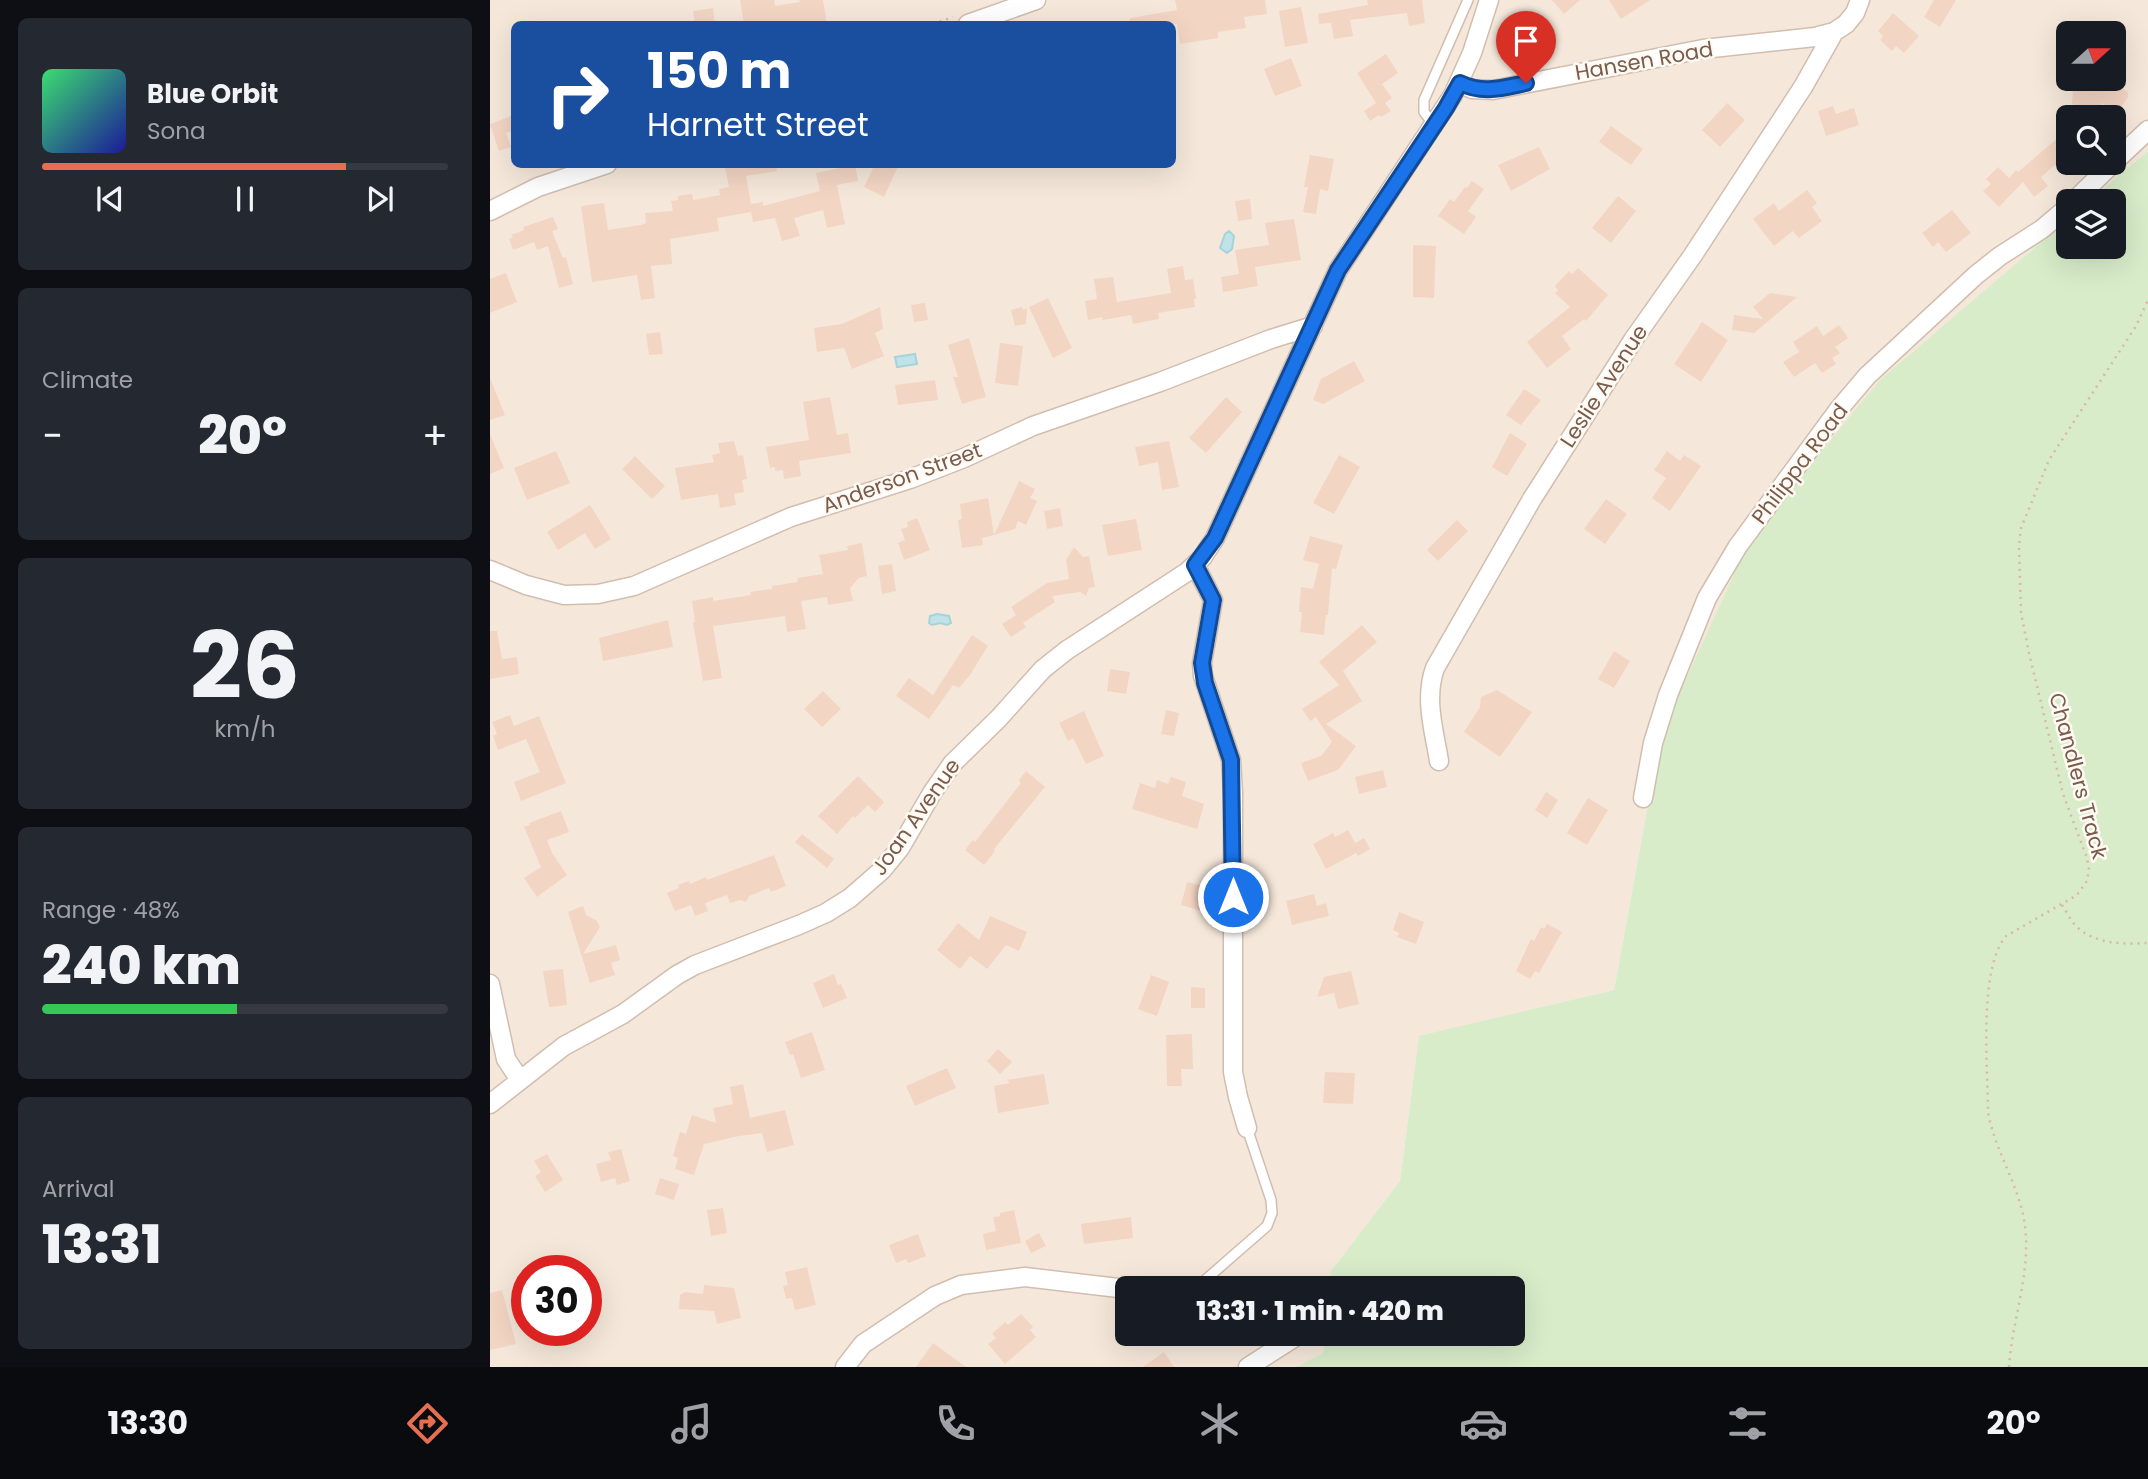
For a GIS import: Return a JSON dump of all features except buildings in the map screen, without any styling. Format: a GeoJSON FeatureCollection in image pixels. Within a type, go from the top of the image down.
{"type":"FeatureCollection","features":[{"type":"Feature","properties":{"kind":"street"},"geometry":{"type":"LineString","coordinates":[[976,21],[1036,0]]}},
{"type":"Feature","properties":{"kind":"street"},"geometry":{"type":"LineString","coordinates":[[1460,83],[1489,0]]}},
{"type":"Feature","properties":{"kind":"street"},"geometry":{"type":"LineString","coordinates":[[1834,32],[1850,18],[1860,0]]}},
{"type":"Feature","properties":{"kind":"street","name":"Hansen Road"},"geometry":{"type":"LineString","coordinates":[[1460,83],[1472,89],[1493,90],[1703,49],[1789,41],[1834,32]]}},
{"type":"Feature","properties":{"kind":"street","name":"Leslie Avenue"},"geometry":{"type":"LineString","coordinates":[[1439,761],[1429,698],[1435,668],[1538,488],[1633,340],[1693,255],[1802,87],[1834,32]]}},
{"type":"Feature","properties":{"kind":"street","name":"Joan Avenue"},"geometry":{"type":"LineString","coordinates":[[490,1104],[572,1041],[623,1014],[677,975],[695,965],[826,913],[850,898],[873,879],[900,848],[952,764],[1038,675],[1067,650],[1195,565],[1215,538],[1345,257],[1435,125],[1460,83]]}},
{"type":"Feature","properties":{"kind":"street"},"geometry":{"type":"LineString","coordinates":[[2126,151],[2148,130]]}},
{"type":"Feature","properties":{"kind":"street"},"geometry":{"type":"LineString","coordinates":[[490,211],[529,191],[595,168]]}},
{"type":"Feature","properties":{"kind":"street"},"geometry":{"type":"LineString","coordinates":[[2086,189],[2101,175]]}},
{"type":"Feature","properties":{"kind":"street","name":"Philippa Road"},"geometry":{"type":"LineString","coordinates":[[1643,798],[1653,743],[1668,695],[1707,598],[1738,546],[1867,376],[1976,275],[2056,217]]}},
{"type":"Feature","properties":{"kind":"street","name":"Anderson Street"},"geometry":{"type":"LineString","coordinates":[[490,570],[526,585],[572,596],[598,594],[634,586],[791,517],[910,479],[1033,426],[1160,382],[1271,338],[1313,326]]}},
{"type":"Feature","properties":{"kind":"street"},"geometry":{"type":"LineString","coordinates":[[1195,565],[1213,600],[1202,663],[1203,676],[1228,749],[1232,769],[1233,1072],[1247,1128]]}},
{"type":"Feature","properties":{"kind":"street"},"geometry":{"type":"LineString","coordinates":[[490,984],[506,1059],[520,1080]]}},
{"type":"Feature","properties":{"kind":"street"},"geometry":{"type":"LineString","coordinates":[[845,1367],[863,1344],[935,1296],[961,1285],[1025,1277],[1115,1288]]}},
{"type":"Feature","properties":{"kind":"street"},"geometry":{"type":"LineString","coordinates":[[1248,1367],[1281,1346]]}},
{"type":"Feature","properties":{"kind":"lane"},"geometry":{"type":"LineString","coordinates":[[1435,125],[1424,112],[1424,100],[1468,0]]}},
{"type":"Feature","properties":{"kind":"lane"},"geometry":{"type":"LineString","coordinates":[[1210,1276],[1262,1231],[1271,1219],[1271,1200],[1247,1128]]}},
{"type":"Feature","properties":{"kind":"path","name":"Chandlers Track"},"geometry":{"type":"LineString","coordinates":[[2009,1367],[2024,1279],[2025,1238],[2019,1200],[1991,1130],[1988,1112],[1987,1001],[1999,944],[2006,936],[2077,895],[2083,888],[2089,870],[2063,794],[2023,626],[2019,587],[2021,528],[2049,460],[2136,326],[2148,300]]}},
{"type":"Feature","properties":{"kind":"path"},"geometry":{"type":"LineString","coordinates":[[2062,904],[2076,927],[2089,935],[2117,944],[2148,943]]}},
{"type":"Feature","properties":{"kind":"shaded area"},"geometry":{"type":"Polygon","coordinates":[[[490,0],[2148,0],[2148,151],[2126,170],[2126,105],[2056,105],[2056,175],[2120,175],[2103,189],[2056,189],[2056,229],[1880,381],[1661,734],[1614,990],[1419,1037],[1400,1181],[1331,1271],[1331,1276],[1115,1276],[1115,1346],[1324,1346],[1323,1353],[1296,1367],[490,1367],[490,0]]]}},
{"type":"Feature","properties":{"kind":"green space"},"geometry":{"type":"Polygon","coordinates":[[[2148,151],[2148,1367],[1296,1367],[1323,1353],[1324,1346],[1525,1346],[1525,1276],[1331,1276],[1331,1271],[1400,1181],[1419,1036],[1614,990],[1661,734],[1752,535],[1880,380],[2056,229],[2056,259],[2126,259],[2126,189],[2103,189],[2120,175],[2126,175],[2126,170],[2148,151]]]}},
{"type":"Feature","properties":{"kind":"water"},"geometry":{"type":"Polygon","coordinates":[[[1229,231],[1234,236],[1232,249],[1227,253],[1220,248],[1225,234],[1229,231]]]}},
{"type":"Feature","properties":{"kind":"water"},"geometry":{"type":"Polygon","coordinates":[[[915,354],[917,364],[897,367],[895,357],[915,354]]]}},
{"type":"Feature","properties":{"kind":"water"},"geometry":{"type":"Polygon","coordinates":[[[930,616],[949,616],[951,623],[929,623],[930,616]]]}},
{"type":"Feature","properties":{"kind":"route"},"geometry":{"type":"LineString","coordinates":[[1233,897],[1231,760],[1205,683],[1202,663],[1214,605],[1209,588],[1195,565],[1215,538],[1345,257],[1446,108],[1460,83],[1472,89],[1485,90],[1526,83]]}}]}
